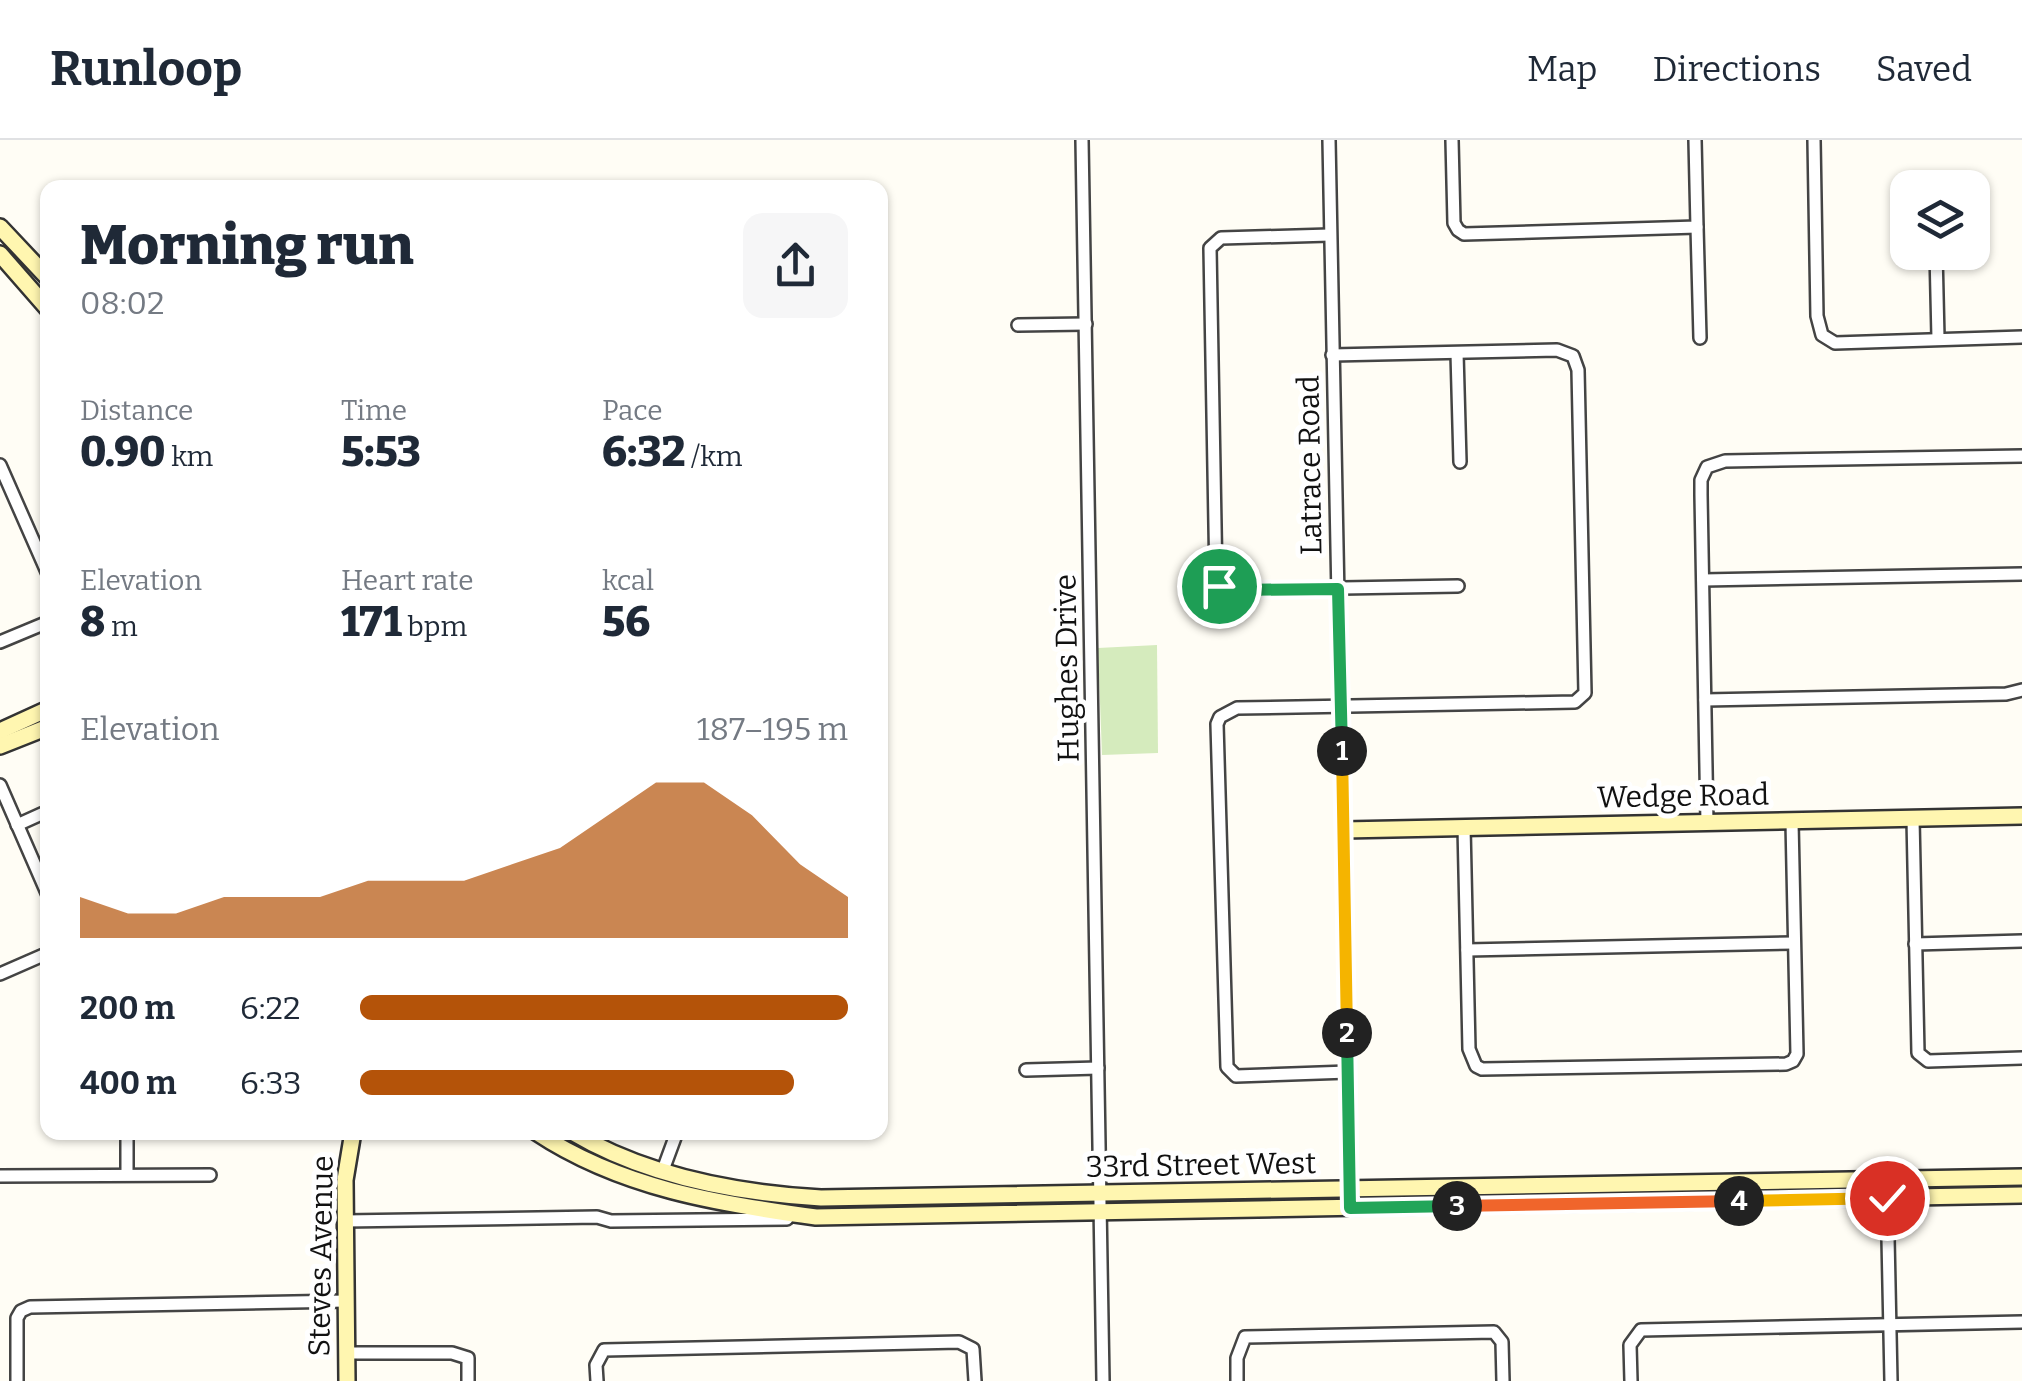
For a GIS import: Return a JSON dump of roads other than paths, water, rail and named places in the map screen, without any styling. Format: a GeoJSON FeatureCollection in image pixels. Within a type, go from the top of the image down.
{"type":"FeatureCollection","features":[{"type":"Feature","properties":{"kind":"main road"},"geometry":{"type":"LineString","coordinates":[[0,227],[40,270]]}},
{"type":"Feature","properties":{"kind":"main road"},"geometry":{"type":"LineString","coordinates":[[0,254],[40,299]]}},
{"type":"Feature","properties":{"kind":"main road"},"geometry":{"type":"LineString","coordinates":[[0,731],[40,714]]}},
{"type":"Feature","properties":{"kind":"main road"},"geometry":{"type":"LineString","coordinates":[[0,746],[40,729]]}},
{"type":"Feature","properties":{"kind":"main road","name":"Wedge Road"},"geometry":{"type":"LineString","coordinates":[[1344,830],[2022,816]]}},
{"type":"Feature","properties":{"kind":"main road","name":"Steves Avenue"},"geometry":{"type":"LineString","coordinates":[[348,1381],[345,1180],[352,1140]]}},
{"type":"Feature","properties":{"kind":"main road","name":"33rd Street West"},"geometry":{"type":"LineString","coordinates":[[551,1140],[595,1163],[700,1200],[816,1217],[1350,1190],[2022,1177]]}},
{"type":"Feature","properties":{"kind":"main road","name":"33rd Street West"},"geometry":{"type":"LineString","coordinates":[[588,1140],[663,1170],[742,1191],[802,1197],[1350,1208],[2022,1195]]}},
{"type":"Feature","properties":{"kind":"street","name":"Hughes Drive"},"geometry":{"type":"LineString","coordinates":[[1082,140],[1104,1381]]}},
{"type":"Feature","properties":{"kind":"street","name":"Latrace Road"},"geometry":{"type":"LineString","coordinates":[[1329,140],[1350,1208]]}},
{"type":"Feature","properties":{"kind":"street"},"geometry":{"type":"LineString","coordinates":[[1452,140],[1454,223],[1464,234],[1697,227]]}},
{"type":"Feature","properties":{"kind":"street"},"geometry":{"type":"LineString","coordinates":[[1695,140],[1700,338]]}},
{"type":"Feature","properties":{"kind":"street"},"geometry":{"type":"LineString","coordinates":[[1814,140],[1817,316],[1822,334],[1836,343],[2022,336]]}},
{"type":"Feature","properties":{"kind":"street"},"geometry":{"type":"LineString","coordinates":[[1330,235],[1221,238],[1210,248],[1215,575],[1224,589],[1458,586]]}},
{"type":"Feature","properties":{"kind":"street"},"geometry":{"type":"LineString","coordinates":[[1936,270],[1938,338]]}},
{"type":"Feature","properties":{"kind":"street"},"geometry":{"type":"LineString","coordinates":[[1018,326],[1086,324]]}},
{"type":"Feature","properties":{"kind":"street"},"geometry":{"type":"LineString","coordinates":[[1332,355],[1557,350],[1574,356],[1578,362],[1586,693],[1576,702],[1237,708],[1224,712],[1217,724],[1227,1067],[1236,1076],[1348,1072]]}},
{"type":"Feature","properties":{"kind":"street"},"geometry":{"type":"LineString","coordinates":[[1457,353],[1460,462]]}},
{"type":"Feature","properties":{"kind":"street"},"geometry":{"type":"LineString","coordinates":[[1708,823],[1702,480],[1707,467],[1725,461],[2022,456]]}},
{"type":"Feature","properties":{"kind":"street"},"geometry":{"type":"LineString","coordinates":[[0,464],[40,556]]}},
{"type":"Feature","properties":{"kind":"street"},"geometry":{"type":"LineString","coordinates":[[1703,580],[2022,574]]}},
{"type":"Feature","properties":{"kind":"street"},"geometry":{"type":"LineString","coordinates":[[0,642],[40,625]]}},
{"type":"Feature","properties":{"kind":"street"},"geometry":{"type":"LineString","coordinates":[[1706,700],[2006,694],[2022,690]]}},
{"type":"Feature","properties":{"kind":"street"},"geometry":{"type":"LineString","coordinates":[[0,785],[40,875]]}},
{"type":"Feature","properties":{"kind":"street"},"geometry":{"type":"LineString","coordinates":[[17,825],[40,815]]}},
{"type":"Feature","properties":{"kind":"street"},"geometry":{"type":"LineString","coordinates":[[1913,819],[1916,1044],[1922,1059],[2022,1058]]}},
{"type":"Feature","properties":{"kind":"street"},"geometry":{"type":"LineString","coordinates":[[1464,827],[1469,1049],[1476,1066],[1482,1069],[1794,1061],[1797,1054],[1792,822]]}},
{"type":"Feature","properties":{"kind":"street"},"geometry":{"type":"LineString","coordinates":[[1914,944],[2022,941]]}},
{"type":"Feature","properties":{"kind":"street"},"geometry":{"type":"LineString","coordinates":[[1467,950],[1794,943]]}},
{"type":"Feature","properties":{"kind":"street"},"geometry":{"type":"LineString","coordinates":[[0,974],[40,956]]}},
{"type":"Feature","properties":{"kind":"street"},"geometry":{"type":"LineString","coordinates":[[1026,1070],[1098,1068]]}},
{"type":"Feature","properties":{"kind":"street"},"geometry":{"type":"LineString","coordinates":[[126,1140],[127,1174]]}},
{"type":"Feature","properties":{"kind":"street"},"geometry":{"type":"LineString","coordinates":[[663,1170],[673,1140]]}},
{"type":"Feature","properties":{"kind":"street"},"geometry":{"type":"LineString","coordinates":[[0,1176],[210,1174]]}},
{"type":"Feature","properties":{"kind":"street"},"geometry":{"type":"LineString","coordinates":[[1887,1180],[1891,1381]]}},
{"type":"Feature","properties":{"kind":"street","name":"33rd Street West"},"geometry":{"type":"LineString","coordinates":[[345,1221],[816,1217]]}},
{"type":"Feature","properties":{"kind":"street"},"geometry":{"type":"LineString","coordinates":[[17,1381],[17,1318],[30,1307],[346,1301]]}},
{"type":"Feature","properties":{"kind":"street"},"geometry":{"type":"LineString","coordinates":[[1630,1381],[1630,1344],[1641,1330],[2022,1322]]}},
{"type":"Feature","properties":{"kind":"street"},"geometry":{"type":"LineString","coordinates":[[1237,1381],[1236,1358],[1245,1336],[1479,1332],[1494,1332],[1502,1342],[1502,1381]]}},
{"type":"Feature","properties":{"kind":"street"},"geometry":{"type":"LineString","coordinates":[[597,1381],[596,1364],[604,1350],[959,1342],[973,1348],[974,1381]]}},
{"type":"Feature","properties":{"kind":"street"},"geometry":{"type":"LineString","coordinates":[[347,1353],[452,1353],[468,1358],[468,1381]]}}]}
